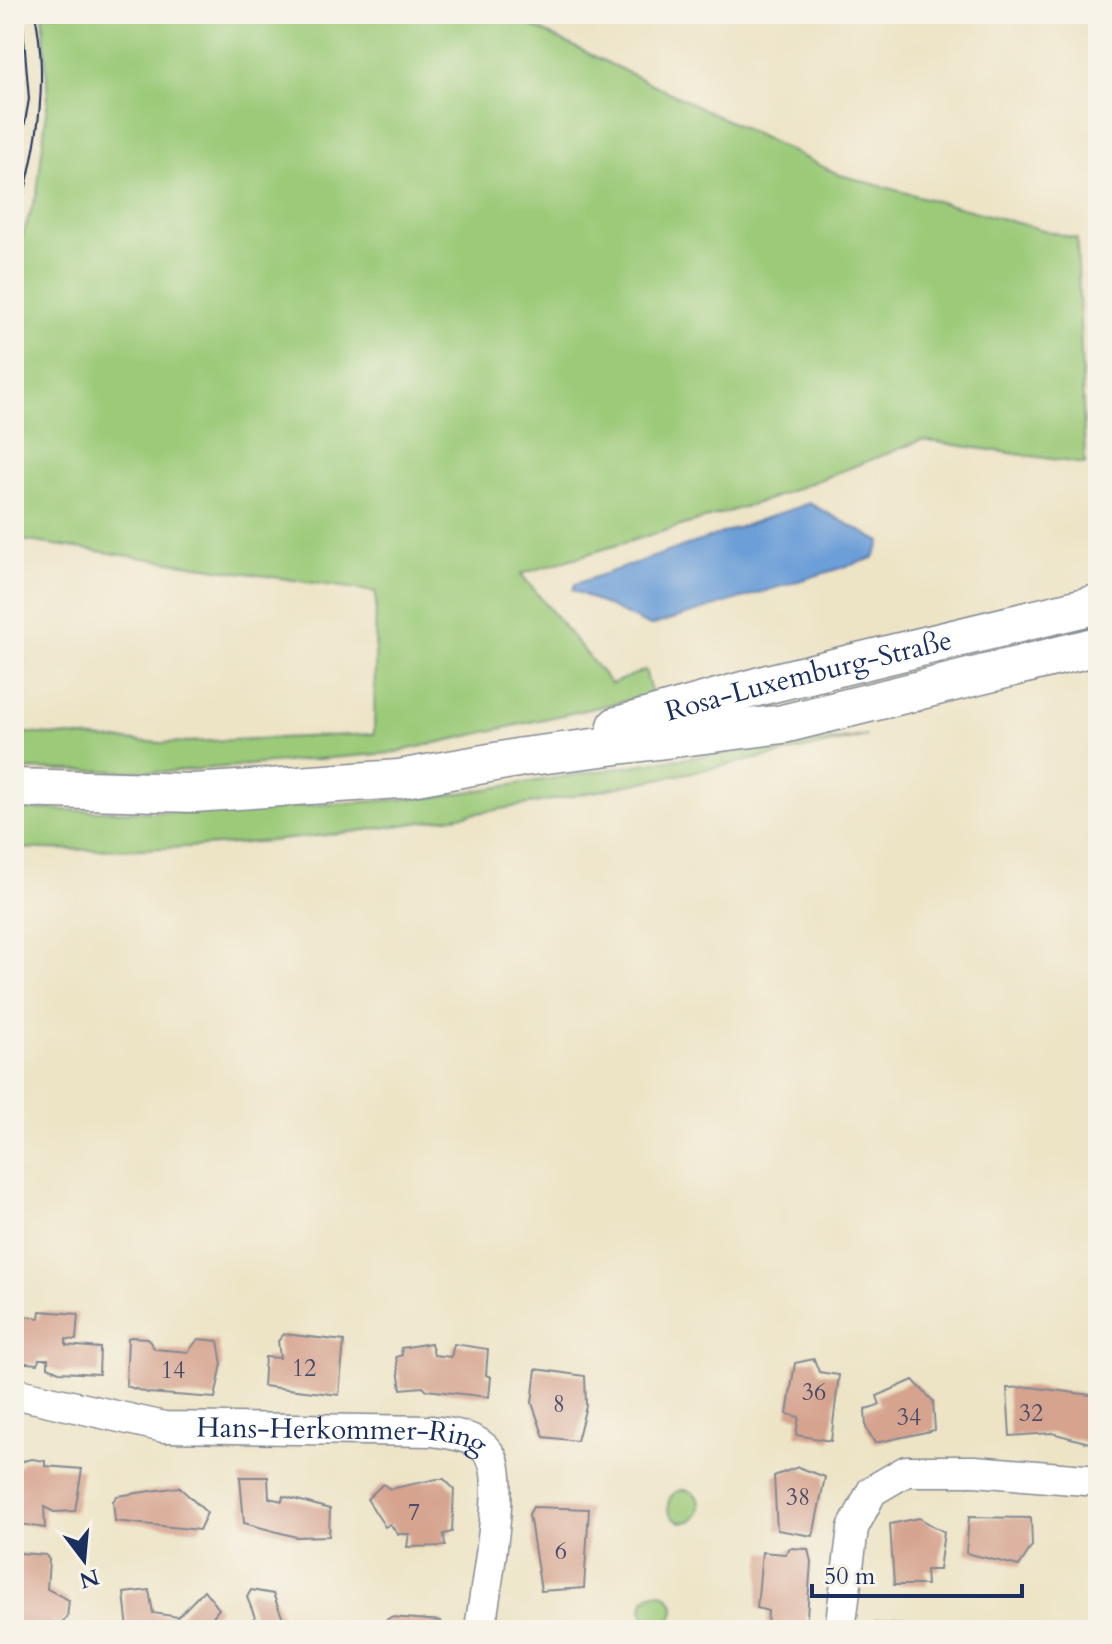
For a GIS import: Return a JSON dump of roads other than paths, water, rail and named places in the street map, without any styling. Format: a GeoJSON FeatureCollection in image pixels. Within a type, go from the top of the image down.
{"type":"FeatureCollection","features":[{"type":"Feature","properties":{"kind":"main road","name":"Rosa-Luxemburg-Straße"},"geometry":{"type":"LineString","coordinates":[[523,757],[641,718],[768,684],[1098,604]]}},
{"type":"Feature","properties":{"kind":"main road","name":"Rosa-Luxemburg-Straße"},"geometry":{"type":"LineString","coordinates":[[14,788],[194,793],[399,779],[523,757],[783,724],[1098,646]]}},
{"type":"Feature","properties":{"kind":"street","name":"Hans-Herkommer-Ring"},"geometry":{"type":"LineString","coordinates":[[14,1393],[164,1427],[432,1431],[471,1437],[492,1457],[497,1485],[480,1630]]}},
{"type":"Feature","properties":{"kind":"street"},"geometry":{"type":"LineString","coordinates":[[840,1630],[853,1528],[872,1491],[906,1471],[975,1471],[1098,1481]]}},
{"type":"Feature","properties":{"kind":"water"},"geometry":{"type":"Polygon","coordinates":[[[809,503],[881,542],[874,558],[650,626],[573,590],[575,584],[809,503]]]}},
{"type":"Feature","properties":{"kind":"tram line"},"geometry":{"type":"LineString","coordinates":[[14,185],[29,99],[22,14]]}},
{"type":"Feature","properties":{"kind":"tram line"},"geometry":{"type":"LineString","coordinates":[[14,230],[38,123],[41,69],[35,14]]}}]}
